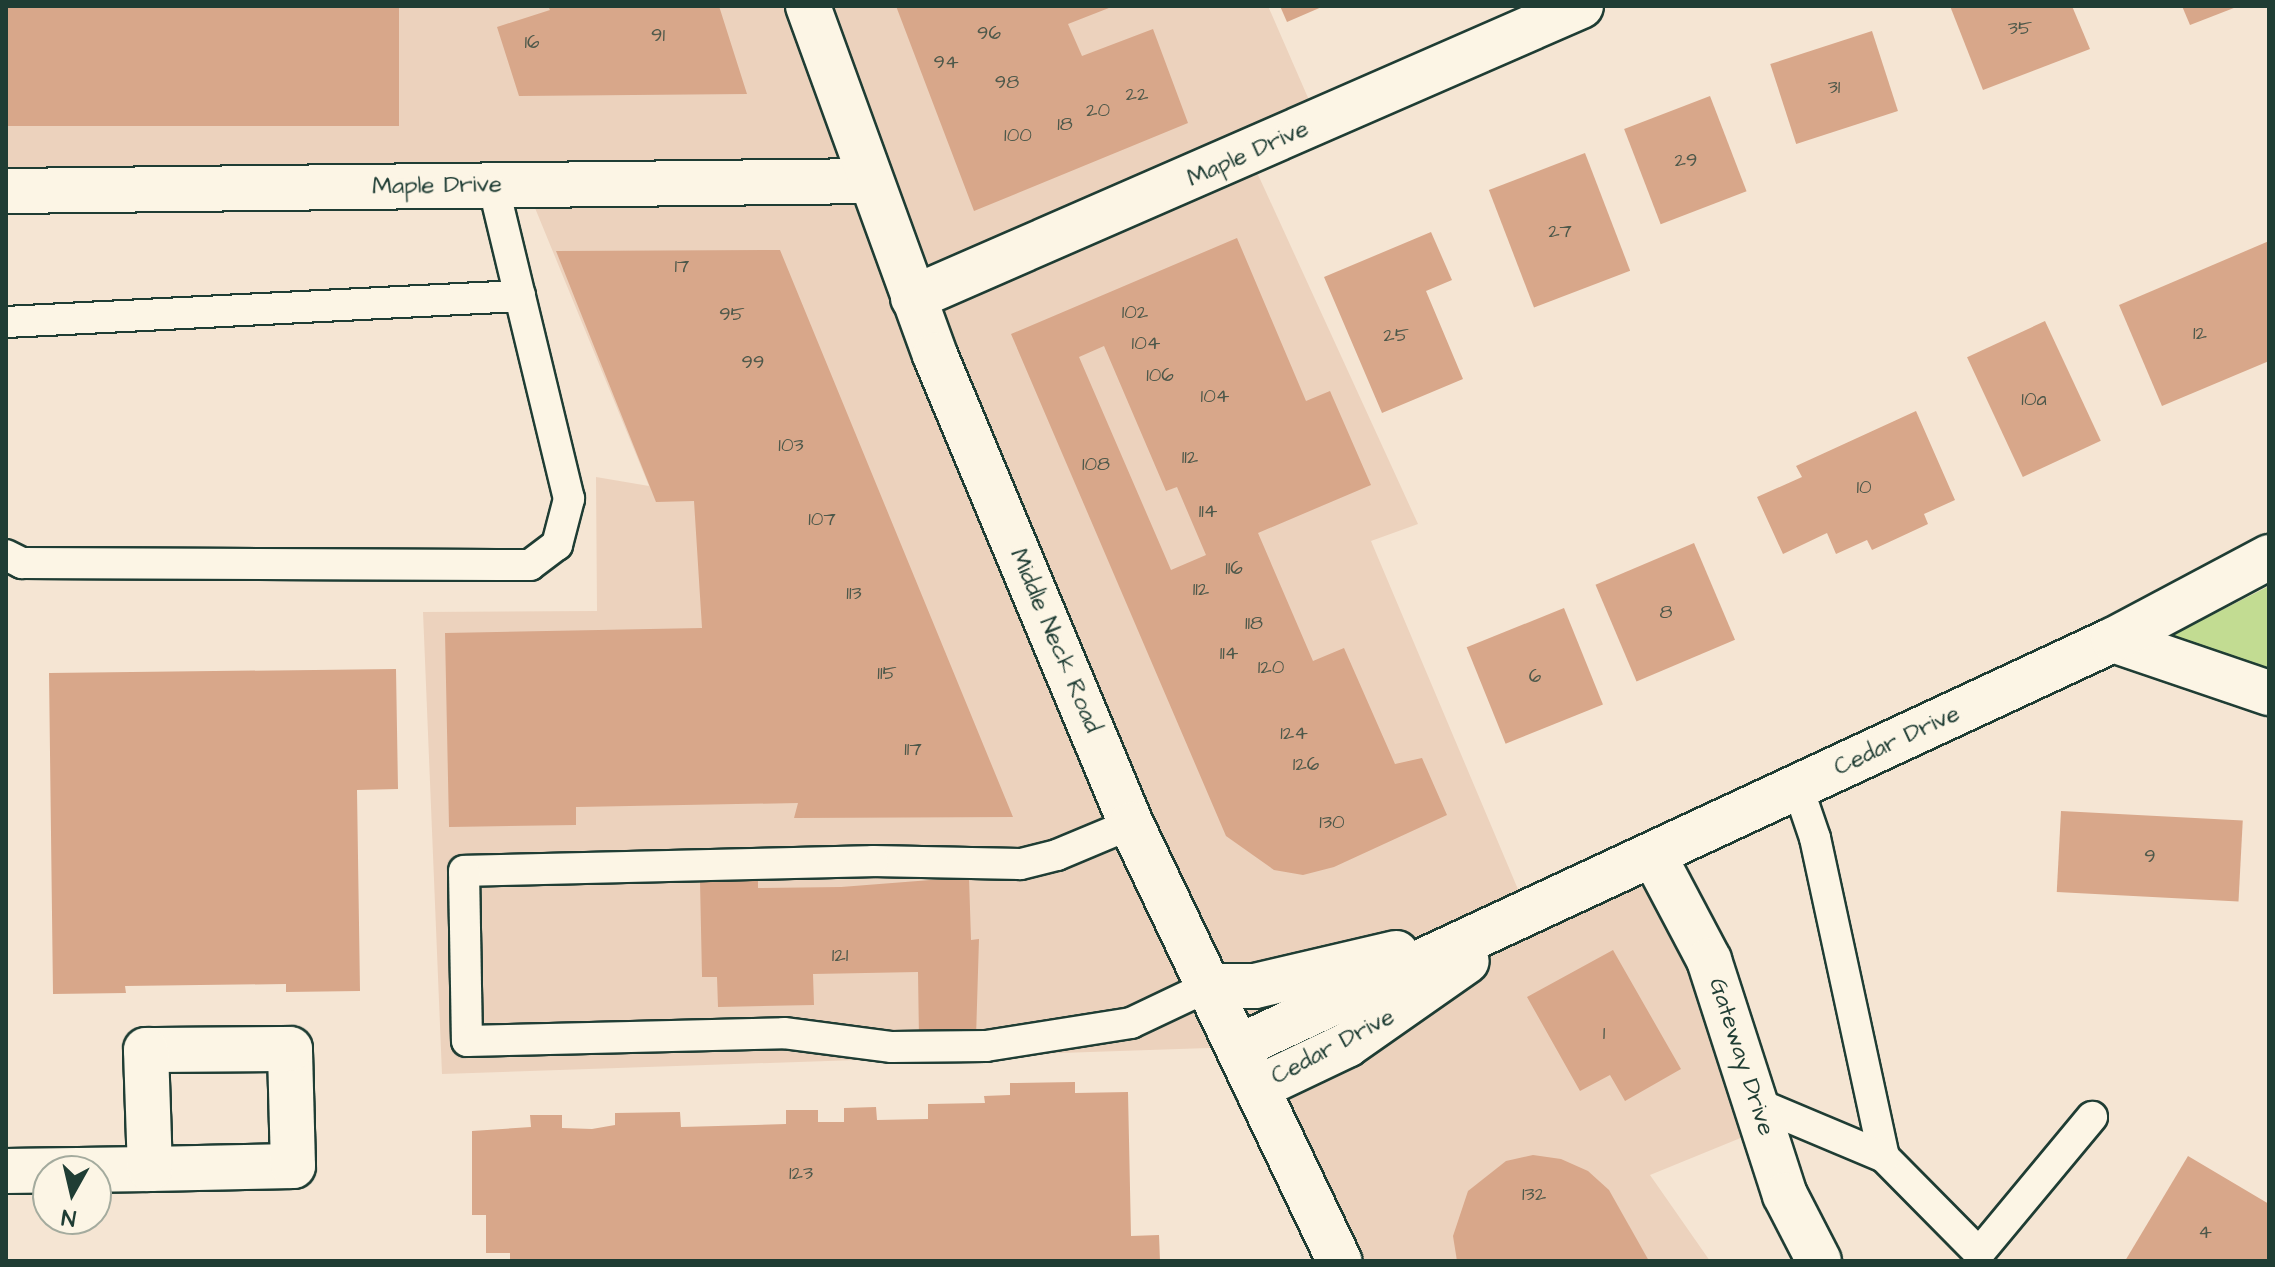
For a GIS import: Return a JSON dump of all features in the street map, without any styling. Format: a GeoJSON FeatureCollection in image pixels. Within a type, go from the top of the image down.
{"type":"FeatureCollection","features":[{"type":"Feature","properties":{"kind":"street","name":"Middle Neck Road"},"geometry":{"type":"LineString","coordinates":[[808,6],[868,181],[913,298],[1131,824],[1339,1261]]}},
{"type":"Feature","properties":{"kind":"street","name":"Maple Drive"},"geometry":{"type":"LineString","coordinates":[[913,298],[1581,6]]}},
{"type":"Feature","properties":{"kind":"street","name":"Maple Drive"},"geometry":{"type":"LineString","coordinates":[[6,191],[868,181]]}},
{"type":"Feature","properties":{"kind":"street","name":"Cedar Drive"},"geometry":{"type":"LineString","coordinates":[[1238,1047],[1522,918],[2113,640],[2269,557]]}},
{"type":"Feature","properties":{"kind":"street"},"geometry":{"type":"LineString","coordinates":[[2113,640],[2269,693]]}},
{"type":"Feature","properties":{"kind":"street","name":"Gateway Drive"},"geometry":{"type":"LineString","coordinates":[[1654,856],[1709,960],[1785,1195],[1819,1261]]}},
{"type":"Feature","properties":{"kind":"street","name":"Cedar Drive"},"geometry":{"type":"LineString","coordinates":[[1257,1088],[1347,1045],[1417,1001],[1522,918]]}},
{"type":"Feature","properties":{"kind":"street"},"geometry":{"type":"LineString","coordinates":[[1209,986],[1255,986],[1351,965],[1522,918]]}},
{"type":"Feature","properties":{"kind":"street"},"geometry":{"type":"LineString","coordinates":[[6,1171],[150,1169]]}},
{"type":"Feature","properties":{"kind":"lane"},"geometry":{"type":"LineString","coordinates":[[6,555],[22,563],[530,565],[557,545],[569,499],[493,185]]}},
{"type":"Feature","properties":{"kind":"lane"},"geometry":{"type":"LineString","coordinates":[[6,322],[520,296]]}},
{"type":"Feature","properties":{"kind":"lane"},"geometry":{"type":"LineString","coordinates":[[1798,788],[1815,838],[1884,1157]]}},
{"type":"Feature","properties":{"kind":"lane"},"geometry":{"type":"LineString","coordinates":[[1131,824],[1057,855],[1020,864],[873,861],[464,871],[467,1041],[784,1033],[892,1047],[986,1046],[1131,1023],[1209,986]]}},
{"type":"Feature","properties":{"kind":"lane"},"geometry":{"type":"LineString","coordinates":[[1758,1104],[1884,1157],[1976,1257],[2092,1117]]}},
{"type":"Feature","properties":{"kind":"shaded area"},"geometry":{"type":"Polygon","coordinates":[[[6,6],[1268,6],[1319,123],[1249,155],[1418,524],[1371,541],[1528,913],[1654,856],[1765,1128],[1650,1175],[1710,1261],[1340,1261],[1238,1047],[442,1074],[423,612],[597,611],[596,477],[649,486],[526,186],[6,192],[6,6]]]}},
{"type":"Feature","properties":{"kind":"green space"},"geometry":{"type":"Polygon","coordinates":[[[2269,586],[2269,677],[2161,641],[2269,586]]]}},
{"type":"Feature","properties":{"kind":"building"},"geometry":{"type":"Polygon","coordinates":[[[6,6],[399,6],[399,126],[6,126],[6,6]]]}},
{"type":"Feature","properties":{"kind":"building"},"geometry":{"type":"Polygon","coordinates":[[[548,6],[719,6],[747,94],[519,96],[497,27],[550,10],[548,6]]]}},
{"type":"Feature","properties":{"kind":"building"},"geometry":{"type":"Polygon","coordinates":[[[896,6],[1114,6],[1068,24],[1082,56],[1153,29],[1188,123],[974,211],[896,6]]]}},
{"type":"Feature","properties":{"kind":"building"},"geometry":{"type":"Polygon","coordinates":[[[1280,6],[1324,6],[1287,22],[1280,6]]]}},
{"type":"Feature","properties":{"kind":"building"},"geometry":{"type":"Polygon","coordinates":[[[1950,6],[2072,6],[2090,49],[1983,90],[1950,6]]]}},
{"type":"Feature","properties":{"kind":"building"},"geometry":{"type":"Polygon","coordinates":[[[2182,6],[2239,6],[2190,25],[2182,6]]]}},
{"type":"Feature","properties":{"kind":"building"},"geometry":{"type":"Polygon","coordinates":[[[1872,31],[1898,111],[1796,144],[1770,64],[1872,31]]]}},
{"type":"Feature","properties":{"kind":"building"},"geometry":{"type":"Polygon","coordinates":[[[1710,96],[1747,191],[1661,224],[1624,129],[1710,96]]]}},
{"type":"Feature","properties":{"kind":"building"},"geometry":{"type":"Polygon","coordinates":[[[1585,153],[1630,271],[1534,308],[1489,190],[1585,153]]]}},
{"type":"Feature","properties":{"kind":"building"},"geometry":{"type":"Polygon","coordinates":[[[1431,232],[1452,280],[1426,291],[1463,379],[1382,413],[1324,277],[1431,232]]]}},
{"type":"Feature","properties":{"kind":"building"},"geometry":{"type":"Polygon","coordinates":[[[1237,238],[1306,401],[1330,391],[1371,485],[1258,533],[1313,661],[1344,648],[1395,764],[1422,758],[1447,815],[1334,867],[1303,875],[1274,870],[1226,836],[1011,334],[1237,238]],[[1104,346],[1079,357],[1171,570],[1206,555],[1177,487],[1166,491],[1104,346]]]}},
{"type":"Feature","properties":{"kind":"building"},"geometry":{"type":"Polygon","coordinates":[[[2269,241],[2269,361],[2162,406],[2119,305],[2269,241]]]}},
{"type":"Feature","properties":{"kind":"building"},"geometry":{"type":"Polygon","coordinates":[[[780,250],[1013,817],[794,818],[798,803],[576,807],[576,825],[449,827],[445,633],[702,628],[694,501],[656,502],[556,251],[780,250]]]}},
{"type":"Feature","properties":{"kind":"building"},"geometry":{"type":"Polygon","coordinates":[[[2045,321],[2101,441],[2023,477],[1967,357],[2045,321]]]}},
{"type":"Feature","properties":{"kind":"building"},"geometry":{"type":"Polygon","coordinates":[[[1916,411],[1955,500],[1924,514],[1928,524],[1872,550],[1867,540],[1836,554],[1827,533],[1783,554],[1757,497],[1802,477],[1796,466],[1916,411]]]}},
{"type":"Feature","properties":{"kind":"building"},"geometry":{"type":"Polygon","coordinates":[[[1694,543],[1735,640],[1637,681],[1596,585],[1694,543]]]}},
{"type":"Feature","properties":{"kind":"building"},"geometry":{"type":"Polygon","coordinates":[[[1564,608],[1603,704],[1506,744],[1467,647],[1564,608]]]}},
{"type":"Feature","properties":{"kind":"building"},"geometry":{"type":"Polygon","coordinates":[[[396,669],[398,789],[357,790],[360,991],[286,992],[286,984],[125,986],[126,993],[53,994],[49,673],[396,669]]]}},
{"type":"Feature","properties":{"kind":"building"},"geometry":{"type":"Polygon","coordinates":[[[2061,811],[2243,821],[2239,901],[2057,892],[2061,811]]]}},
{"type":"Feature","properties":{"kind":"building"},"geometry":{"type":"Polygon","coordinates":[[[969,877],[971,940],[979,939],[976,1038],[919,1039],[918,972],[813,974],[814,1005],[718,1007],[717,977],[702,977],[700,881],[758,880],[758,888],[841,887],[969,877]]]}},
{"type":"Feature","properties":{"kind":"building"},"geometry":{"type":"Polygon","coordinates":[[[1613,950],[1681,1069],[1625,1101],[1610,1075],[1580,1091],[1527,997],[1613,950]]]}},
{"type":"Feature","properties":{"kind":"building"},"geometry":{"type":"Polygon","coordinates":[[[1075,1082],[1075,1093],[1128,1092],[1131,1236],[1159,1235],[1160,1261],[510,1261],[510,1253],[486,1253],[486,1215],[472,1215],[472,1131],[531,1127],[530,1115],[562,1115],[562,1128],[592,1129],[615,1125],[615,1113],[680,1112],[681,1127],[786,1124],[786,1110],[818,1110],[818,1122],[844,1122],[844,1108],[876,1107],[877,1120],[928,1119],[928,1104],[985,1103],[984,1096],[1010,1095],[1010,1083],[1075,1082]]]}},
{"type":"Feature","properties":{"kind":"building"},"geometry":{"type":"Polygon","coordinates":[[[1533,1155],[1561,1159],[1588,1171],[1609,1190],[1649,1261],[1457,1261],[1453,1236],[1468,1191],[1506,1161],[1533,1155]]]}},
{"type":"Feature","properties":{"kind":"building"},"geometry":{"type":"Polygon","coordinates":[[[2188,1156],[2269,1204],[2269,1261],[2125,1261],[2188,1156]]]}}]}
